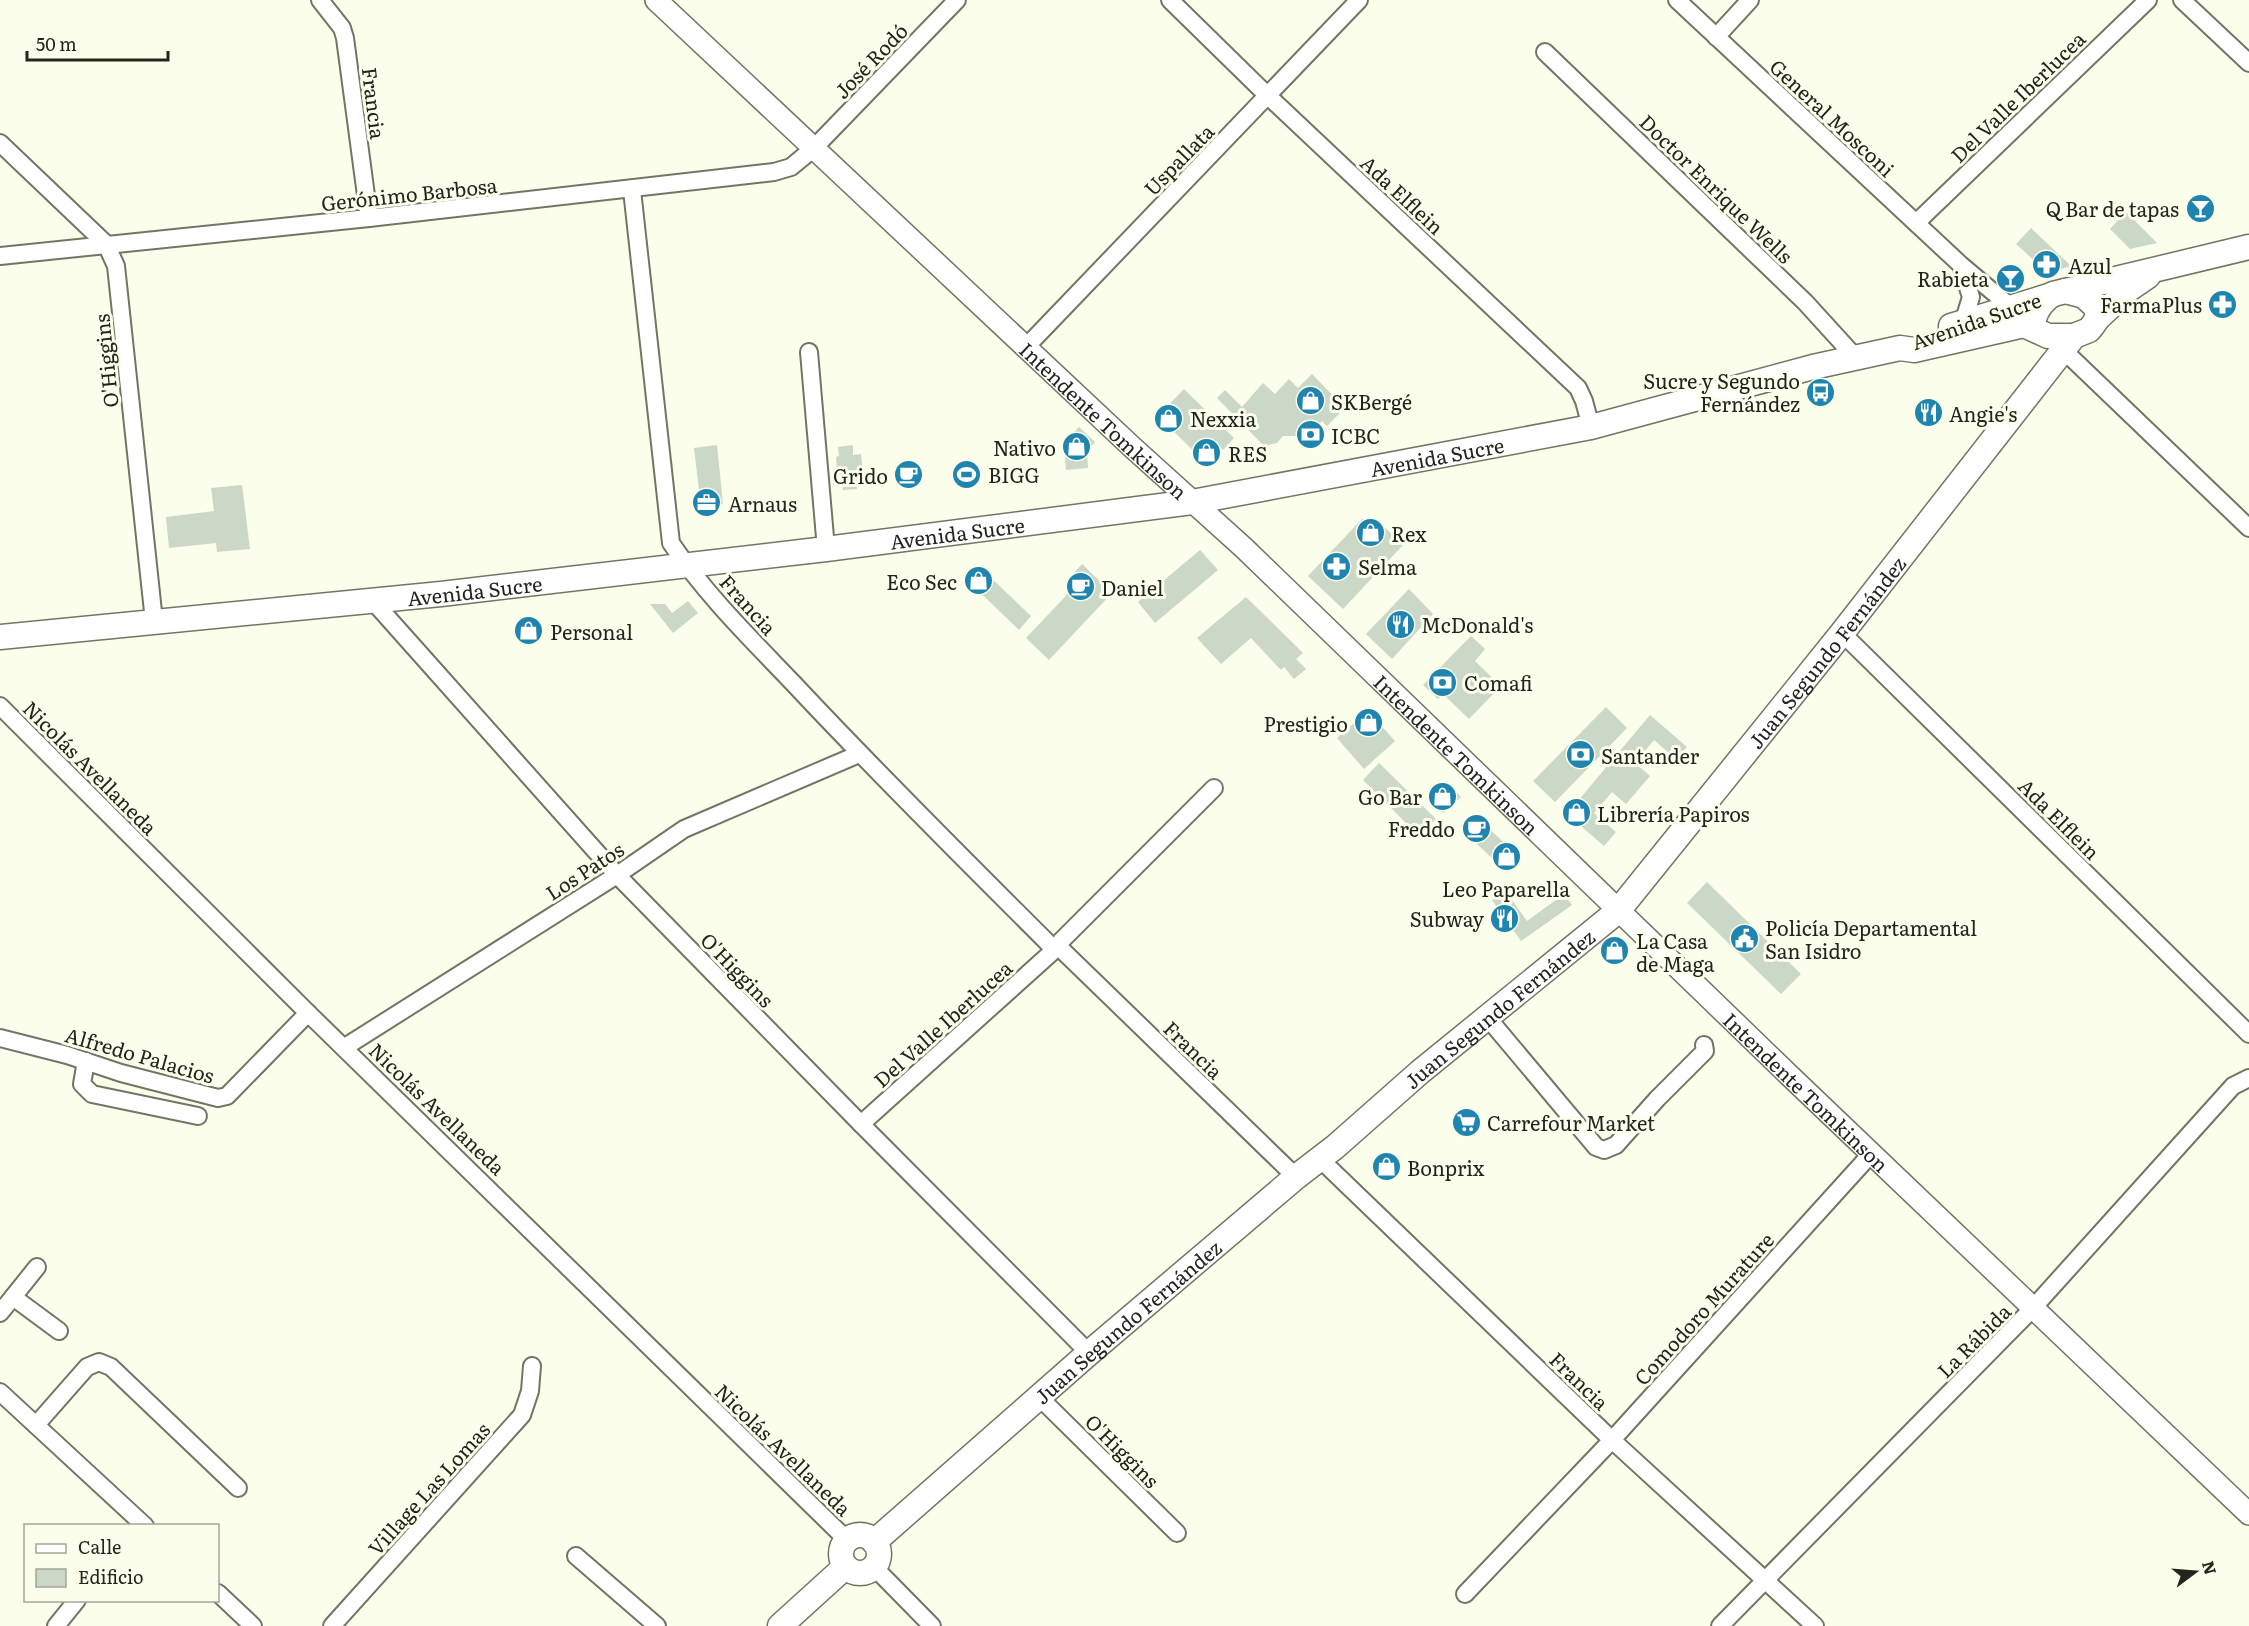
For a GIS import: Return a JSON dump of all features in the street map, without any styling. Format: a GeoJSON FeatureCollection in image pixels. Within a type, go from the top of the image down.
{"type":"FeatureCollection","features":[{"type":"Feature","properties":{"kind":"main road","name":"Avenida Sucre"},"geometry":{"type":"LineString","coordinates":[[1900,348],[1910,339],[2059,293],[2249,247]]}},
{"type":"Feature","properties":{"kind":"main road","name":"Avenida Sucre"},"geometry":{"type":"LineString","coordinates":[[2097,319],[2129,289],[2157,270]]}},
{"type":"Feature","properties":{"kind":"main road"},"geometry":{"type":"LineString","coordinates":[[2059,293],[2078,293],[2090,300],[2097,308],[2097,319],[2089,330],[2052,337],[2033,321],[2037,309],[2059,293]]}},
{"type":"Feature","properties":{"kind":"main road","name":"Avenida Sucre"},"geometry":{"type":"LineString","coordinates":[[0,637],[372,600],[686,565],[1192,502],[1591,427],[1813,367],[1900,348],[1914,350],[2024,325],[2052,337]]}},
{"type":"Feature","properties":{"kind":"main road","name":"Juan Segundo Fernández"},"geometry":{"type":"LineString","coordinates":[[874,1542],[1089,1353],[1296,1177],[1618,911],[1842,633],[2033,386],[2046,352],[2044,343],[2052,337]]}},
{"type":"Feature","properties":{"kind":"main road"},"geometry":{"type":"LineString","coordinates":[[856,1535],[866,1536],[874,1542],[878,1550],[878,1559],[874,1567],[865,1573],[854,1573],[845,1567],[841,1558],[841,1548],[847,1540],[856,1535]]}},
{"type":"Feature","properties":{"kind":"main road"},"geometry":{"type":"LineString","coordinates":[[780,1626],[845,1567]]}},
{"type":"Feature","properties":{"kind":"street","name":"Francia"},"geometry":{"type":"LineString","coordinates":[[320,0],[342,28],[345,38],[369,218]]}},
{"type":"Feature","properties":{"kind":"street","name":"Intendente Tomkinson"},"geometry":{"type":"LineString","coordinates":[[656,0],[1192,502],[1244,548],[1618,911],[2249,1514]]}},
{"type":"Feature","properties":{"kind":"street","name":"José Rodó"},"geometry":{"type":"LineString","coordinates":[[814,148],[957,0]]}},
{"type":"Feature","properties":{"kind":"street","name":"Ada Elflein"},"geometry":{"type":"LineString","coordinates":[[1170,0],[1267,95],[1578,388],[1591,427]]}},
{"type":"Feature","properties":{"kind":"street","name":"Uspallata"},"geometry":{"type":"LineString","coordinates":[[1027,346],[1359,0]]}},
{"type":"Feature","properties":{"kind":"street","name":"General Mosconi"},"geometry":{"type":"LineString","coordinates":[[1677,0],[1961,266],[2012,308]]}},
{"type":"Feature","properties":{"kind":"street"},"geometry":{"type":"LineString","coordinates":[[1716,37],[1750,0]]}},
{"type":"Feature","properties":{"kind":"street","name":"Del Valle Iberlucea"},"geometry":{"type":"LineString","coordinates":[[1916,223],[2148,0]]}},
{"type":"Feature","properties":{"kind":"street"},"geometry":{"type":"LineString","coordinates":[[2182,0],[2249,63]]}},
{"type":"Feature","properties":{"kind":"street","name":"Doctor Enrique Wells"},"geometry":{"type":"LineString","coordinates":[[1545,52],[1805,302],[1856,358]]}},
{"type":"Feature","properties":{"kind":"street","name":"O'Higgins"},"geometry":{"type":"LineString","coordinates":[[0,143],[106,244],[116,266],[154,621]]}},
{"type":"Feature","properties":{"kind":"street","name":"Gerónimo Barbosa"},"geometry":{"type":"LineString","coordinates":[[0,256],[369,218],[774,172],[791,167],[814,148]]}},
{"type":"Feature","properties":{"kind":"street","name":"Francia"},"geometry":{"type":"LineString","coordinates":[[632,189],[671,543],[714,599],[859,754],[1296,1177]]}},
{"type":"Feature","properties":{"kind":"street","name":"General Mosconi"},"geometry":{"type":"LineString","coordinates":[[1961,266],[1971,297],[1963,323]]}},
{"type":"Feature","properties":{"kind":"street"},"geometry":{"type":"LineString","coordinates":[[2052,337],[2249,528]]}},
{"type":"Feature","properties":{"kind":"street"},"geometry":{"type":"LineString","coordinates":[[809,352],[826,549]]}},
{"type":"Feature","properties":{"kind":"street","name":"O'Higgins"},"geometry":{"type":"LineString","coordinates":[[372,600],[617,874],[1089,1353]]}},
{"type":"Feature","properties":{"kind":"street","name":"Ada Elflein"},"geometry":{"type":"LineString","coordinates":[[1842,633],[2249,1034]]}},
{"type":"Feature","properties":{"kind":"street","name":"Nicolás Avellaneda"},"geometry":{"type":"LineString","coordinates":[[0,706],[308,1013],[847,1540]]}},
{"type":"Feature","properties":{"kind":"street","name":"Los Patos"},"geometry":{"type":"LineString","coordinates":[[345,1047],[684,829],[859,754]]}},
{"type":"Feature","properties":{"kind":"street","name":"Del Valle Iberlucea"},"geometry":{"type":"LineString","coordinates":[[861,1124],[1056,947],[1214,788]]}},
{"type":"Feature","properties":{"kind":"street","name":"Alfredo Palacios"},"geometry":{"type":"LineString","coordinates":[[0,1038],[218,1098],[227,1096],[308,1013]]}},
{"type":"Feature","properties":{"kind":"street"},"geometry":{"type":"LineString","coordinates":[[1487,1017],[1596,1147],[1604,1150],[1616,1145],[1657,1099],[1705,1051],[1704,1045]]}},
{"type":"Feature","properties":{"kind":"street"},"geometry":{"type":"LineString","coordinates":[[86,1061],[82,1084],[92,1094],[198,1116]]}},
{"type":"Feature","properties":{"kind":"street","name":"La Rábida"},"geometry":{"type":"LineString","coordinates":[[1719,1626],[2033,1308],[2233,1086],[2249,1078]]}},
{"type":"Feature","properties":{"kind":"street","name":"Comodoro Murature"},"geometry":{"type":"LineString","coordinates":[[1465,1594],[1612,1440],[1871,1154]]}},
{"type":"Feature","properties":{"kind":"street","name":"Francia"},"geometry":{"type":"LineString","coordinates":[[1320,1159],[1612,1440],[1815,1626]]}},
{"type":"Feature","properties":{"kind":"street"},"geometry":{"type":"LineString","coordinates":[[0,1313],[37,1267]]}},
{"type":"Feature","properties":{"kind":"street"},"geometry":{"type":"LineString","coordinates":[[14,1297],[58,1331]]}},
{"type":"Feature","properties":{"kind":"street"},"geometry":{"type":"LineString","coordinates":[[36,1425],[87,1367],[99,1362],[111,1367],[238,1488]]}},
{"type":"Feature","properties":{"kind":"street","name":"Village Las Lomas"},"geometry":{"type":"LineString","coordinates":[[332,1626],[522,1415],[530,1391],[532,1366]]}},
{"type":"Feature","properties":{"kind":"street"},"geometry":{"type":"LineString","coordinates":[[0,1392],[143,1524]]}},
{"type":"Feature","properties":{"kind":"street","name":"O'Higgins"},"geometry":{"type":"LineString","coordinates":[[1039,1397],[1177,1533]]}},
{"type":"Feature","properties":{"kind":"street"},"geometry":{"type":"LineString","coordinates":[[576,1556],[657,1626]]}},
{"type":"Feature","properties":{"kind":"street"},"geometry":{"type":"LineString","coordinates":[[874,1567],[932,1626]]}},
{"type":"Feature","properties":{"kind":"street"},"geometry":{"type":"LineString","coordinates":[[219,1594],[254,1626]]}},
{"type":"Feature","properties":{"kind":"street"},"geometry":{"type":"LineString","coordinates":[[56,1626],[75,1602]]}},
{"type":"Feature","properties":{"kind":"building"},"geometry":{"type":"Polygon","coordinates":[[[2126,212],[2157,243],[2130,249],[2110,229],[2126,212]]]}},
{"type":"Feature","properties":{"kind":"building"},"geometry":{"type":"Polygon","coordinates":[[[2031,228],[2071,266],[2048,273],[2016,244],[2031,228]]]}},
{"type":"Feature","properties":{"kind":"building"},"geometry":{"type":"Polygon","coordinates":[[[1312,374],[1345,408],[1327,426],[1322,421],[1311,432],[1298,436],[1283,436],[1277,443],[1264,446],[1217,398],[1225,390],[1242,407],[1263,383],[1275,394],[1289,379],[1298,388],[1312,374]]]}},
{"type":"Feature","properties":{"kind":"building"},"geometry":{"type":"Polygon","coordinates":[[[1184,389],[1234,438],[1223,450],[1218,445],[1203,460],[1158,416],[1184,389]]]}},
{"type":"Feature","properties":{"kind":"building","name":"Nativo"},"geometry":{"type":"Polygon","coordinates":[[[1079,427],[1095,442],[1087,451],[1088,468],[1066,470],[1064,443],[1079,427]]]}},
{"type":"Feature","properties":{"kind":"building"},"geometry":{"type":"Polygon","coordinates":[[[717,445],[723,504],[701,507],[694,448],[717,445]]]}},
{"type":"Feature","properties":{"kind":"building"},"geometry":{"type":"Polygon","coordinates":[[[853,445],[853,455],[861,454],[864,482],[857,483],[857,489],[843,490],[842,484],[833,485],[832,474],[837,473],[838,447],[853,445]]]}},
{"type":"Feature","properties":{"kind":"building"},"geometry":{"type":"Polygon","coordinates":[[[242,485],[250,549],[217,552],[216,543],[169,548],[166,517],[214,511],[211,488],[242,485]]]}},
{"type":"Feature","properties":{"kind":"building"},"geometry":{"type":"Polygon","coordinates":[[[1375,518],[1403,545],[1343,609],[1308,576],[1362,519],[1375,518]]]}},
{"type":"Feature","properties":{"kind":"building"},"geometry":{"type":"Polygon","coordinates":[[[1200,550],[1218,570],[1155,623],[1138,602],[1200,550]]]}},
{"type":"Feature","properties":{"kind":"building"},"geometry":{"type":"Polygon","coordinates":[[[1082,564],[1112,593],[1049,660],[1026,638],[1081,580],[1074,573],[1082,564]]]}},
{"type":"Feature","properties":{"kind":"building"},"geometry":{"type":"Polygon","coordinates":[[[986,573],[1031,616],[1019,630],[964,577],[986,573]]]}},
{"type":"Feature","properties":{"kind":"building","name":"McDonald's"},"geometry":{"type":"Polygon","coordinates":[[[1409,589],[1433,614],[1392,659],[1366,634],[1409,589]]]}},
{"type":"Feature","properties":{"kind":"building"},"geometry":{"type":"Polygon","coordinates":[[[1246,597],[1303,653],[1296,659],[1306,669],[1294,679],[1284,667],[1281,670],[1251,638],[1221,664],[1197,638],[1246,597]]]}},
{"type":"Feature","properties":{"kind":"building"},"geometry":{"type":"Polygon","coordinates":[[[688,601],[698,613],[673,633],[650,604],[665,604],[672,613],[688,601]]]}},
{"type":"Feature","properties":{"kind":"building"},"geometry":{"type":"Polygon","coordinates":[[[1471,636],[1485,649],[1475,661],[1501,686],[1469,719],[1443,694],[1438,699],[1423,685],[1471,636]]]}},
{"type":"Feature","properties":{"kind":"building","name":"Santander"},"geometry":{"type":"Polygon","coordinates":[[[1606,707],[1627,728],[1555,802],[1533,781],[1606,707]]]}},
{"type":"Feature","properties":{"kind":"building"},"geometry":{"type":"Polygon","coordinates":[[[1368,711],[1395,741],[1364,769],[1337,738],[1368,711]]]}},
{"type":"Feature","properties":{"kind":"building"},"geometry":{"type":"Polygon","coordinates":[[[1650,715],[1687,747],[1676,759],[1654,740],[1635,763],[1650,776],[1626,804],[1612,792],[1594,813],[1616,832],[1604,846],[1567,814],[1650,715]]]}},
{"type":"Feature","properties":{"kind":"building"},"geometry":{"type":"Polygon","coordinates":[[[1379,763],[1436,819],[1425,830],[1419,824],[1413,830],[1363,780],[1379,763]]]}},
{"type":"Feature","properties":{"kind":"building"},"geometry":{"type":"Polygon","coordinates":[[[1450,784],[1461,797],[1443,813],[1432,800],[1450,784]]]}},
{"type":"Feature","properties":{"kind":"building"},"geometry":{"type":"Polygon","coordinates":[[[1477,817],[1520,858],[1507,872],[1464,832],[1477,817]]]}},
{"type":"Feature","properties":{"kind":"building","name":"Policía Departamental San Isidro"},"geometry":{"type":"Polygon","coordinates":[[[1707,882],[1801,974],[1781,994],[1687,903],[1707,882]]]}},
{"type":"Feature","properties":{"kind":"building"},"geometry":{"type":"Polygon","coordinates":[[[1505,890],[1527,921],[1564,894],[1572,905],[1521,941],[1492,900],[1505,890]]]}},
{"type":"Feature","properties":{"kind":"place","name":"Q Bar de tapas"},"geometry":{"type":"Point","coordinates":[2200,208]}},
{"type":"Feature","properties":{"kind":"place","name":"Azul"},"geometry":{"type":"Point","coordinates":[2047,265]}},
{"type":"Feature","properties":{"kind":"place","name":"Rabieta"},"geometry":{"type":"Point","coordinates":[2010,278]}},
{"type":"Feature","properties":{"kind":"place","name":"FarmaPlus"},"geometry":{"type":"Point","coordinates":[2223,304]}},
{"type":"Feature","properties":{"kind":"place","name":"Sucre y Segundo Fernández"},"geometry":{"type":"Point","coordinates":[1821,392]}},
{"type":"Feature","properties":{"kind":"place","name":"SKBergé"},"geometry":{"type":"Point","coordinates":[1310,401]}},
{"type":"Feature","properties":{"kind":"place","name":"Angie's"},"geometry":{"type":"Point","coordinates":[1928,413]}},
{"type":"Feature","properties":{"kind":"place","name":"Nexxia"},"geometry":{"type":"Point","coordinates":[1169,418]}},
{"type":"Feature","properties":{"kind":"place","name":"ICBC"},"geometry":{"type":"Point","coordinates":[1310,435]}},
{"type":"Feature","properties":{"kind":"place","name":"Nativo"},"geometry":{"type":"Point","coordinates":[1077,447]}},
{"type":"Feature","properties":{"kind":"place","name":"RES"},"geometry":{"type":"Point","coordinates":[1207,453]}},
{"type":"Feature","properties":{"kind":"place","name":"BIGG"},"geometry":{"type":"Point","coordinates":[967,474]}},
{"type":"Feature","properties":{"kind":"place","name":"Grido"},"geometry":{"type":"Point","coordinates":[909,475]}},
{"type":"Feature","properties":{"kind":"place","name":"Arnaus"},"geometry":{"type":"Point","coordinates":[707,503]}},
{"type":"Feature","properties":{"kind":"place","name":"Rex"},"geometry":{"type":"Point","coordinates":[1370,533]}},
{"type":"Feature","properties":{"kind":"place","name":"Selma"},"geometry":{"type":"Point","coordinates":[1337,566]}},
{"type":"Feature","properties":{"kind":"place","name":"Eco Sec"},"geometry":{"type":"Point","coordinates":[978,581]}},
{"type":"Feature","properties":{"kind":"place","name":"Daniel"},"geometry":{"type":"Point","coordinates":[1080,587]}},
{"type":"Feature","properties":{"kind":"place","name":"McDonald's"},"geometry":{"type":"Point","coordinates":[1400,624]}},
{"type":"Feature","properties":{"kind":"place","name":"Personal"},"geometry":{"type":"Point","coordinates":[529,631]}},
{"type":"Feature","properties":{"kind":"place","name":"Comafi"},"geometry":{"type":"Point","coordinates":[1443,682]}},
{"type":"Feature","properties":{"kind":"place","name":"Prestigio"},"geometry":{"type":"Point","coordinates":[1369,723]}},
{"type":"Feature","properties":{"kind":"place","name":"Santander"},"geometry":{"type":"Point","coordinates":[1580,755]}},
{"type":"Feature","properties":{"kind":"place","name":"Go Bar"},"geometry":{"type":"Point","coordinates":[1443,796]}},
{"type":"Feature","properties":{"kind":"place","name":"Librería Papiros"},"geometry":{"type":"Point","coordinates":[1576,813]}},
{"type":"Feature","properties":{"kind":"place","name":"Freddo"},"geometry":{"type":"Point","coordinates":[1476,828]}},
{"type":"Feature","properties":{"kind":"place","name":"Leo Paparella"},"geometry":{"type":"Point","coordinates":[1506,857]}},
{"type":"Feature","properties":{"kind":"place","name":"Subway"},"geometry":{"type":"Point","coordinates":[1505,918]}},
{"type":"Feature","properties":{"kind":"place","name":"Policía Departamental San Isidro"},"geometry":{"type":"Point","coordinates":[1744,938]}},
{"type":"Feature","properties":{"kind":"place","name":"La Casa de Maga"},"geometry":{"type":"Point","coordinates":[1615,951]}},
{"type":"Feature","properties":{"kind":"place","name":"Carrefour Market"},"geometry":{"type":"Point","coordinates":[1466,1122]}},
{"type":"Feature","properties":{"kind":"place","name":"Bonprix"},"geometry":{"type":"Point","coordinates":[1386,1167]}}]}
